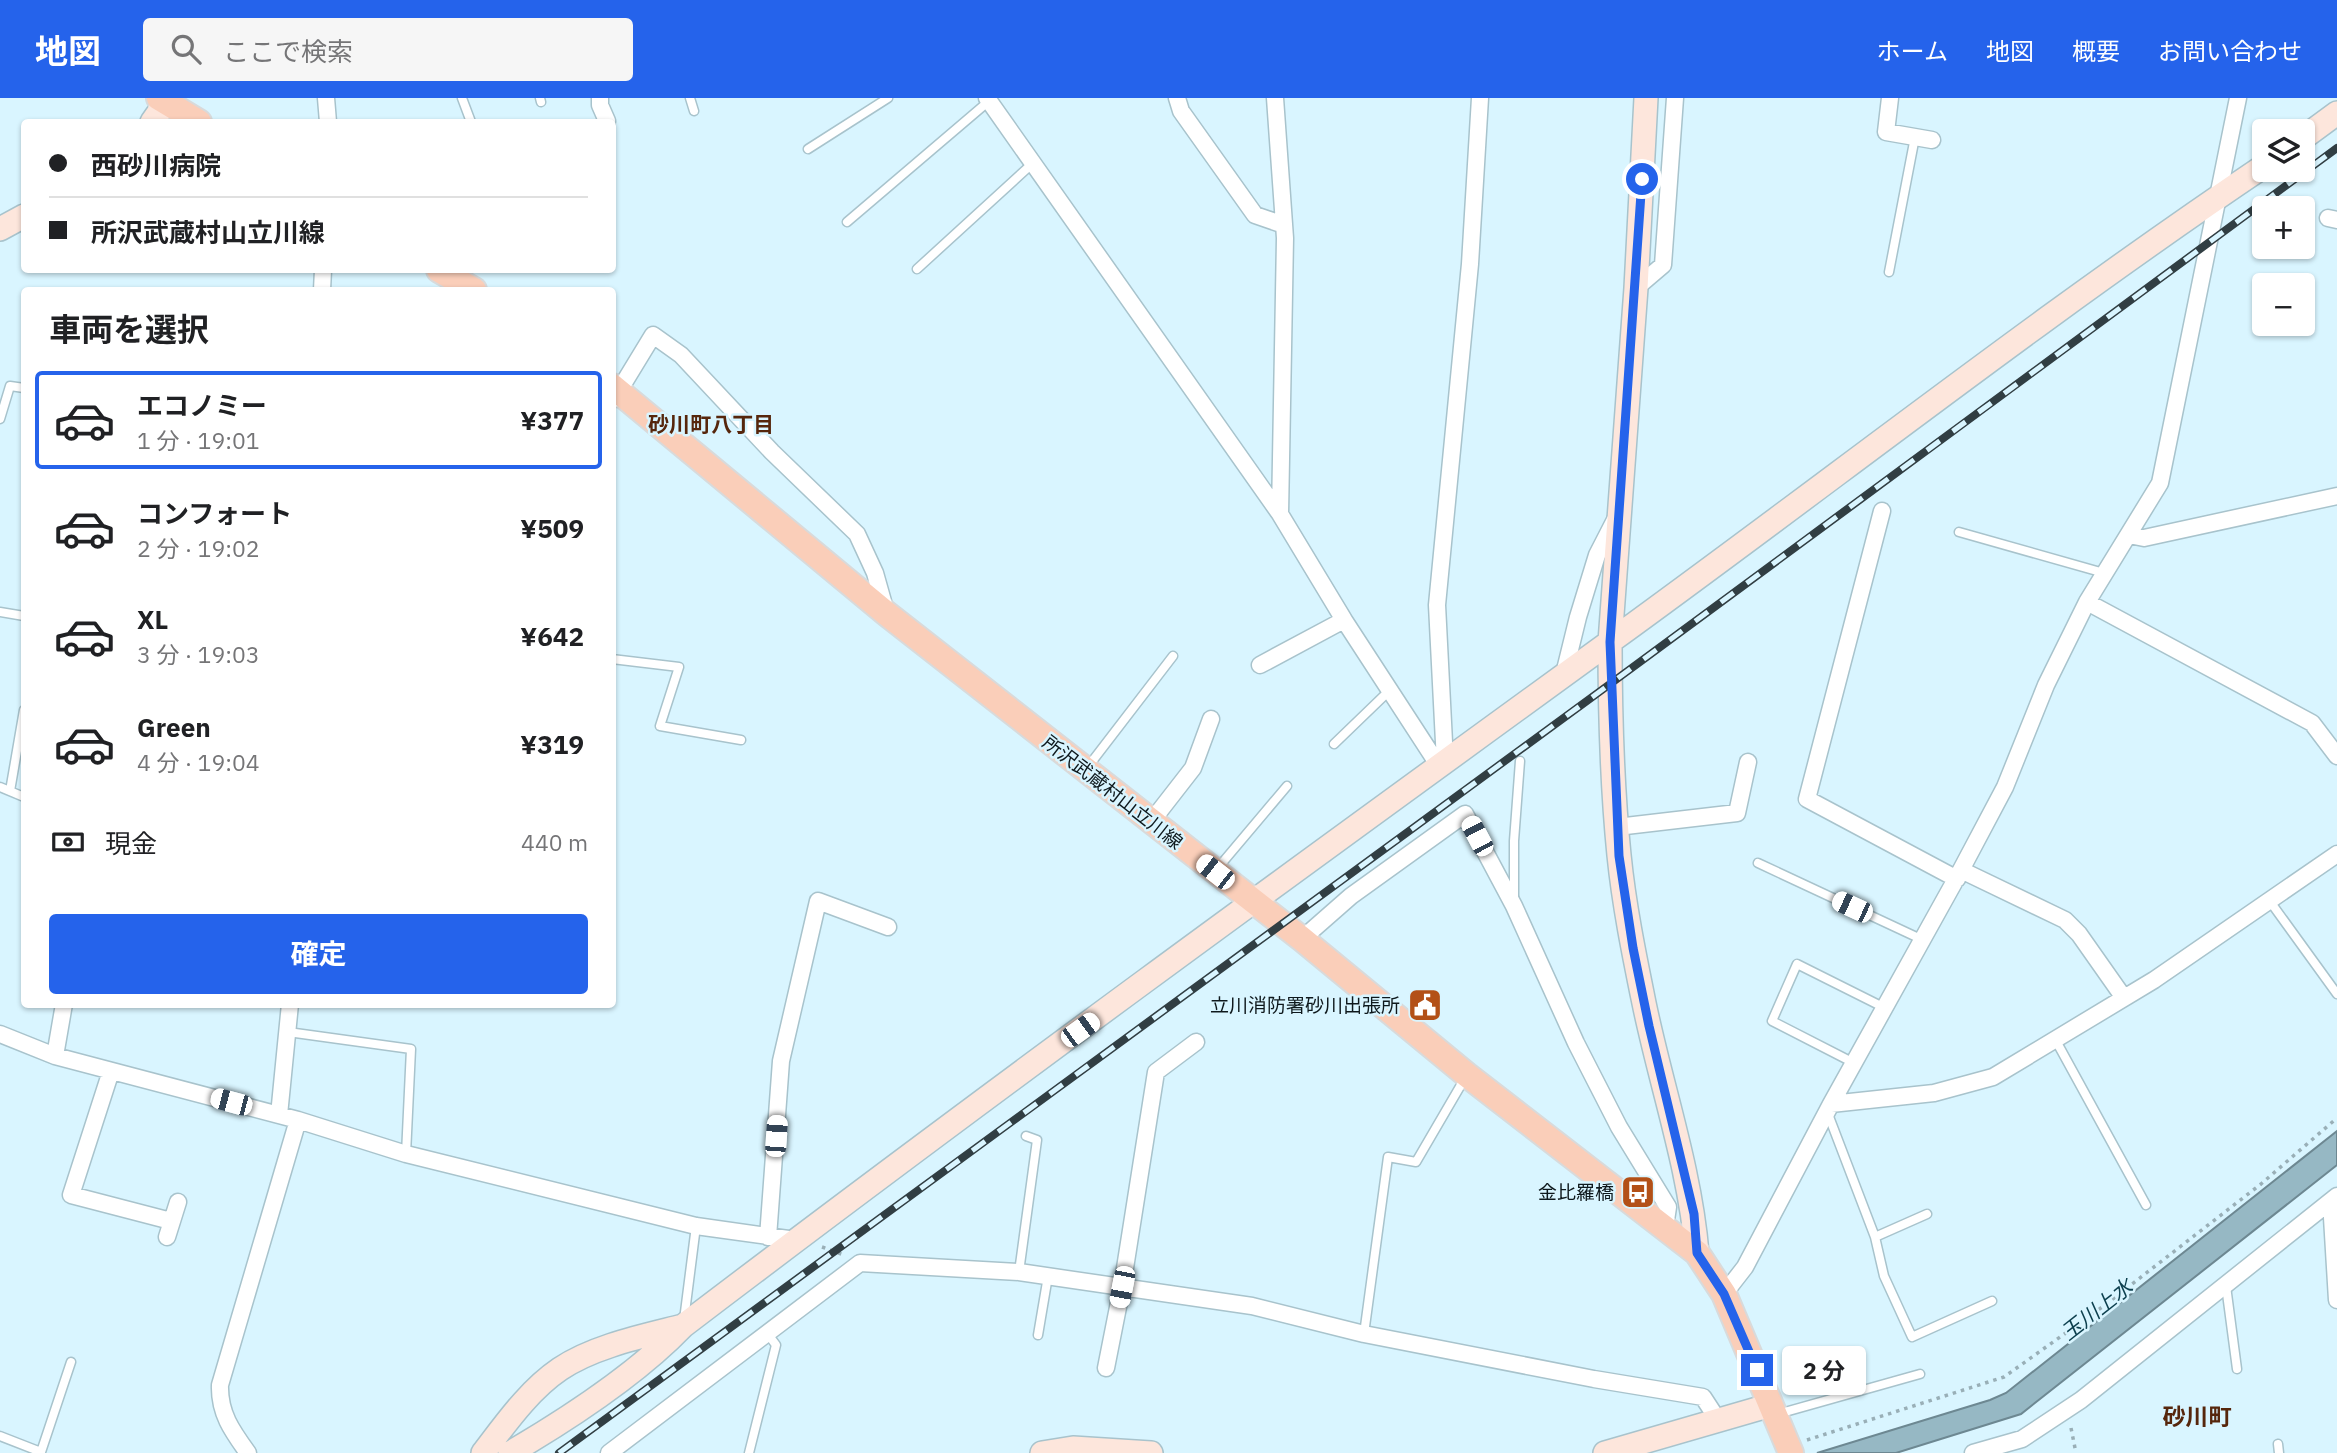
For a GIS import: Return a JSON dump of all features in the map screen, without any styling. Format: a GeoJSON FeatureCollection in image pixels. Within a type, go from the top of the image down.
{"type":"FeatureCollection","features":[{"type":"Feature","properties":{"kind":"main road"},"geometry":{"type":"LineString","coordinates":[[162,100],[194,119]]}},
{"type":"Feature","properties":{"kind":"main road"},"geometry":{"type":"LineString","coordinates":[[444,273],[469,287]]}},
{"type":"Feature","properties":{"kind":"main road","name":"所沢武蔵村山立川線"},"geometry":{"type":"LineString","coordinates":[[616,394],[887,614],[1302,939],[1467,1075],[1697,1253],[1724,1294],[1781,1429]]}},
{"type":"Feature","properties":{"kind":"street"},"geometry":{"type":"LineString","coordinates":[[600,98],[606,119]]}},
{"type":"Feature","properties":{"kind":"street"},"geometry":{"type":"LineString","coordinates":[[1177,98],[1181,111],[1255,215],[1284,225]]}},
{"type":"Feature","properties":{"kind":"street"},"geometry":{"type":"LineString","coordinates":[[1275,98],[1284,225],[1280,514]]}},
{"type":"Feature","properties":{"kind":"street"},"geometry":{"type":"LineString","coordinates":[[1442,764],[1437,605],[1470,264],[1480,98]]}},
{"type":"Feature","properties":{"kind":"street"},"geometry":{"type":"LineString","coordinates":[[1646,98],[1636,288],[1610,642],[1617,827],[1633,948],[1658,1071],[1694,1214],[1697,1253]]}},
{"type":"Feature","properties":{"kind":"street"},"geometry":{"type":"LineString","coordinates":[[1636,288],[1663,265],[1675,98]]}},
{"type":"Feature","properties":{"kind":"street"},"geometry":{"type":"LineString","coordinates":[[1890,98],[1886,132],[1932,140]]}},
{"type":"Feature","properties":{"kind":"street"},"geometry":{"type":"LineString","coordinates":[[1724,1294],[1745,1267],[1829,1107],[1959,875],[2005,787],[2046,685],[2087,601],[2160,483],[2238,98]]}},
{"type":"Feature","properties":{"kind":"street"},"geometry":{"type":"LineString","coordinates":[[328,99],[328,119]]}},
{"type":"Feature","properties":{"kind":"street"},"geometry":{"type":"LineString","coordinates":[[153,119],[162,100]]}},
{"type":"Feature","properties":{"kind":"street"},"geometry":{"type":"LineString","coordinates":[[988,100],[1280,514],[1390,690],[1442,764]]}},
{"type":"Feature","properties":{"kind":"street"},"geometry":{"type":"LineString","coordinates":[[2315,129],[2337,113]]}},
{"type":"Feature","properties":{"kind":"street"},"geometry":{"type":"LineString","coordinates":[[510,1453],[616,1382],[666,1344],[683,1326],[993,1093],[1837,473],[2252,174]]}},
{"type":"Feature","properties":{"kind":"street"},"geometry":{"type":"LineString","coordinates":[[0,229],[21,218]]}},
{"type":"Feature","properties":{"kind":"street"},"geometry":{"type":"LineString","coordinates":[[616,391],[653,335],[681,355],[772,452],[857,534],[875,573],[887,614]]}},
{"type":"Feature","properties":{"kind":"street"},"geometry":{"type":"LineString","coordinates":[[2129,535],[2144,538],[2337,496]]}},
{"type":"Feature","properties":{"kind":"street"},"geometry":{"type":"LineString","coordinates":[[1564,674],[1577,617],[1597,555],[1620,510]]}},
{"type":"Feature","properties":{"kind":"street"},"geometry":{"type":"LineString","coordinates":[[1882,511],[1807,799],[1959,875],[2065,920],[2080,934],[2124,998]]}},
{"type":"Feature","properties":{"kind":"street"},"geometry":{"type":"LineString","coordinates":[[2087,601],[2312,723],[2337,756]]}},
{"type":"Feature","properties":{"kind":"street"},"geometry":{"type":"LineString","coordinates":[[1260,664],[1345,620]]}},
{"type":"Feature","properties":{"kind":"street"},"geometry":{"type":"LineString","coordinates":[[1151,822],[1193,768],[1211,719]]}},
{"type":"Feature","properties":{"kind":"street"},"geometry":{"type":"LineString","coordinates":[[1617,827],[1737,813],[1748,762]]}},
{"type":"Feature","properties":{"kind":"street"},"geometry":{"type":"LineString","coordinates":[[1302,939],[1351,896],[1465,814],[1514,906],[1576,1043],[1613,1115],[1668,1207],[1665,1227]]}},
{"type":"Feature","properties":{"kind":"street"},"geometry":{"type":"LineString","coordinates":[[1829,1107],[1934,1093],[1993,1077],[2154,980],[2337,853]]}},
{"type":"Feature","properties":{"kind":"street"},"geometry":{"type":"LineString","coordinates":[[768,1237],[781,1061],[818,901],[888,927]]}},
{"type":"Feature","properties":{"kind":"street"},"geometry":{"type":"LineString","coordinates":[[55,1056],[63,1008]]}},
{"type":"Feature","properties":{"kind":"street"},"geometry":{"type":"LineString","coordinates":[[279,1115],[290,1008]]}},
{"type":"Feature","properties":{"kind":"street"},"geometry":{"type":"LineString","coordinates":[[0,1034],[55,1056],[298,1120],[406,1154],[696,1226],[796,1240]]}},
{"type":"Feature","properties":{"kind":"street"},"geometry":{"type":"LineString","coordinates":[[1106,1367],[1122,1287],[1156,1072],[1196,1042]]}},
{"type":"Feature","properties":{"kind":"street"},"geometry":{"type":"LineString","coordinates":[[111,1071],[71,1195],[171,1221]]}},
{"type":"Feature","properties":{"kind":"street"},"geometry":{"type":"LineString","coordinates":[[248,1453],[224,1416],[220,1401],[220,1384],[298,1120]]}},
{"type":"Feature","properties":{"kind":"street"},"geometry":{"type":"LineString","coordinates":[[1973,1453],[2022,1439],[2068,1409],[2334,1198]]}},
{"type":"Feature","properties":{"kind":"street"},"geometry":{"type":"LineString","coordinates":[[2334,1198],[2337,1300]]}},
{"type":"Feature","properties":{"kind":"street"},"geometry":{"type":"LineString","coordinates":[[167,1237],[178,1202]]}},
{"type":"Feature","properties":{"kind":"street"},"geometry":{"type":"LineString","coordinates":[[609,1453],[860,1262],[1019,1272],[1252,1306],[1364,1334],[1594,1379],[1703,1397],[1718,1420]]}},
{"type":"Feature","properties":{"kind":"street"},"geometry":{"type":"LineString","coordinates":[[483,1453],[537,1388],[561,1368],[585,1356],[683,1326]]}},
{"type":"Feature","properties":{"kind":"street"},"geometry":{"type":"LineString","coordinates":[[1605,1453],[1718,1420],[1781,1429]]}},
{"type":"Feature","properties":{"kind":"street"},"geometry":{"type":"LineString","coordinates":[[1042,1453],[1073,1448],[1150,1453]]}},
{"type":"Feature","properties":{"kind":"lane"},"geometry":{"type":"LineString","coordinates":[[462,98],[470,119]]}},
{"type":"Feature","properties":{"kind":"lane"},"geometry":{"type":"LineString","coordinates":[[690,98],[694,111]]}},
{"type":"Feature","properties":{"kind":"lane"},"geometry":{"type":"LineString","coordinates":[[808,149],[888,98]]}},
{"type":"Feature","properties":{"kind":"lane"},"geometry":{"type":"LineString","coordinates":[[847,222],[988,100]]}},
{"type":"Feature","properties":{"kind":"lane"},"geometry":{"type":"LineString","coordinates":[[1889,272],[1915,137]]}},
{"type":"Feature","properties":{"kind":"lane"},"geometry":{"type":"LineString","coordinates":[[917,269],[1033,163]]}},
{"type":"Feature","properties":{"kind":"lane"},"geometry":{"type":"LineString","coordinates":[[0,419],[9,386],[21,388]]}},
{"type":"Feature","properties":{"kind":"lane"},"geometry":{"type":"LineString","coordinates":[[1959,532],[2105,574]]}},
{"type":"Feature","properties":{"kind":"lane"},"geometry":{"type":"LineString","coordinates":[[0,612],[21,616]]}},
{"type":"Feature","properties":{"kind":"lane"},"geometry":{"type":"LineString","coordinates":[[1085,770],[1173,656]]}},
{"type":"Feature","properties":{"kind":"lane"},"geometry":{"type":"LineString","coordinates":[[616,659],[679,667],[660,726],[741,740]]}},
{"type":"Feature","properties":{"kind":"lane"},"geometry":{"type":"LineString","coordinates":[[1335,744],[1390,690]]}},
{"type":"Feature","properties":{"kind":"lane"},"geometry":{"type":"LineString","coordinates":[[10,791],[21,727]]}},
{"type":"Feature","properties":{"kind":"lane"},"geometry":{"type":"LineString","coordinates":[[1514,906],[1514,841],[1520,761]]}},
{"type":"Feature","properties":{"kind":"lane"},"geometry":{"type":"LineString","coordinates":[[1215,872],[1287,786]]}},
{"type":"Feature","properties":{"kind":"lane"},"geometry":{"type":"LineString","coordinates":[[0,787],[21,796]]}},
{"type":"Feature","properties":{"kind":"lane"},"geometry":{"type":"LineString","coordinates":[[1758,863],[1923,940]]}},
{"type":"Feature","properties":{"kind":"lane"},"geometry":{"type":"LineString","coordinates":[[2269,900],[2337,994]]}},
{"type":"Feature","properties":{"kind":"lane"},"geometry":{"type":"LineString","coordinates":[[1854,1063],[1772,1021],[1797,964],[1885,1008]]}},
{"type":"Feature","properties":{"kind":"lane"},"geometry":{"type":"LineString","coordinates":[[288,1032],[411,1049],[406,1154]]}},
{"type":"Feature","properties":{"kind":"lane"},"geometry":{"type":"LineString","coordinates":[[2055,1040],[2146,1205]]}},
{"type":"Feature","properties":{"kind":"lane"},"geometry":{"type":"LineString","coordinates":[[1364,1334],[1388,1157],[1416,1162],[1467,1075]]}},
{"type":"Feature","properties":{"kind":"lane"},"geometry":{"type":"LineString","coordinates":[[1829,1107],[1875,1237],[1884,1276],[1912,1338],[1992,1301]]}},
{"type":"Feature","properties":{"kind":"lane"},"geometry":{"type":"LineString","coordinates":[[1019,1272],[1037,1140],[1026,1136]]}},
{"type":"Feature","properties":{"kind":"lane"},"geometry":{"type":"LineString","coordinates":[[1875,1237],[1927,1214]]}},
{"type":"Feature","properties":{"kind":"lane"},"geometry":{"type":"LineString","coordinates":[[683,1326],[696,1226]]}},
{"type":"Feature","properties":{"kind":"lane"},"geometry":{"type":"LineString","coordinates":[[1038,1335],[1048,1276]]}},
{"type":"Feature","properties":{"kind":"lane"},"geometry":{"type":"LineString","coordinates":[[2226,1284],[2237,1370]]}},
{"type":"Feature","properties":{"kind":"lane"},"geometry":{"type":"LineString","coordinates":[[749,1453],[776,1345],[767,1333]]}},
{"type":"Feature","properties":{"kind":"lane"},"geometry":{"type":"LineString","coordinates":[[0,1436],[41,1452],[71,1362]]}},
{"type":"Feature","properties":{"kind":"lane"},"geometry":{"type":"LineString","coordinates":[[1781,1429],[1920,1374]]}},
{"type":"Feature","properties":{"kind":"path"},"geometry":{"type":"LineString","coordinates":[[1781,1429],[2004,1377],[2105,1305],[2261,1184],[2337,1118]]}},
{"type":"Feature","properties":{"kind":"path"},"geometry":{"type":"LineString","coordinates":[[796,1240],[834,1250],[860,1262]]}},
{"type":"Feature","properties":{"kind":"path"},"geometry":{"type":"LineString","coordinates":[[2068,1409],[2076,1453]]}},
{"type":"Feature","properties":{"kind":"water"},"geometry":{"type":"Polygon","coordinates":[[[2337,1131],[2337,1165],[2021,1414],[1896,1453],[1817,1453],[2006,1393],[2337,1131]]]}},
{"type":"Feature","properties":{"kind":"railway"},"geometry":{"type":"LineString","coordinates":[[559,1453],[2337,148]]}},
{"type":"Feature","properties":{"kind":"place","name":"立川消防署砂川出張所"},"geometry":{"type":"Point","coordinates":[1425,1005]}},
{"type":"Feature","properties":{"kind":"place","name":"金比羅橋"},"geometry":{"type":"Point","coordinates":[1638,1192]}},
{"type":"Feature","properties":{"kind":"district","name":"砂川町八丁目"},"geometry":{"type":"Point","coordinates":[711,425]}},
{"type":"Feature","properties":{"kind":"district","name":"砂川町"},"geometry":{"type":"Point","coordinates":[2197,1417]}},
{"type":"Feature","properties":{"kind":"route"},"geometry":{"type":"LineString","coordinates":[[1642,179],[1610,642],[1619,856],[1633,948],[1658,1071],[1694,1214],[1697,1253],[1724,1294],[1757,1370]]}},
{"type":"Feature","properties":{"kind":"water label","name":"玉川上水"},"geometry":{"type":"Point","coordinates":[2097,1310]}}]}
